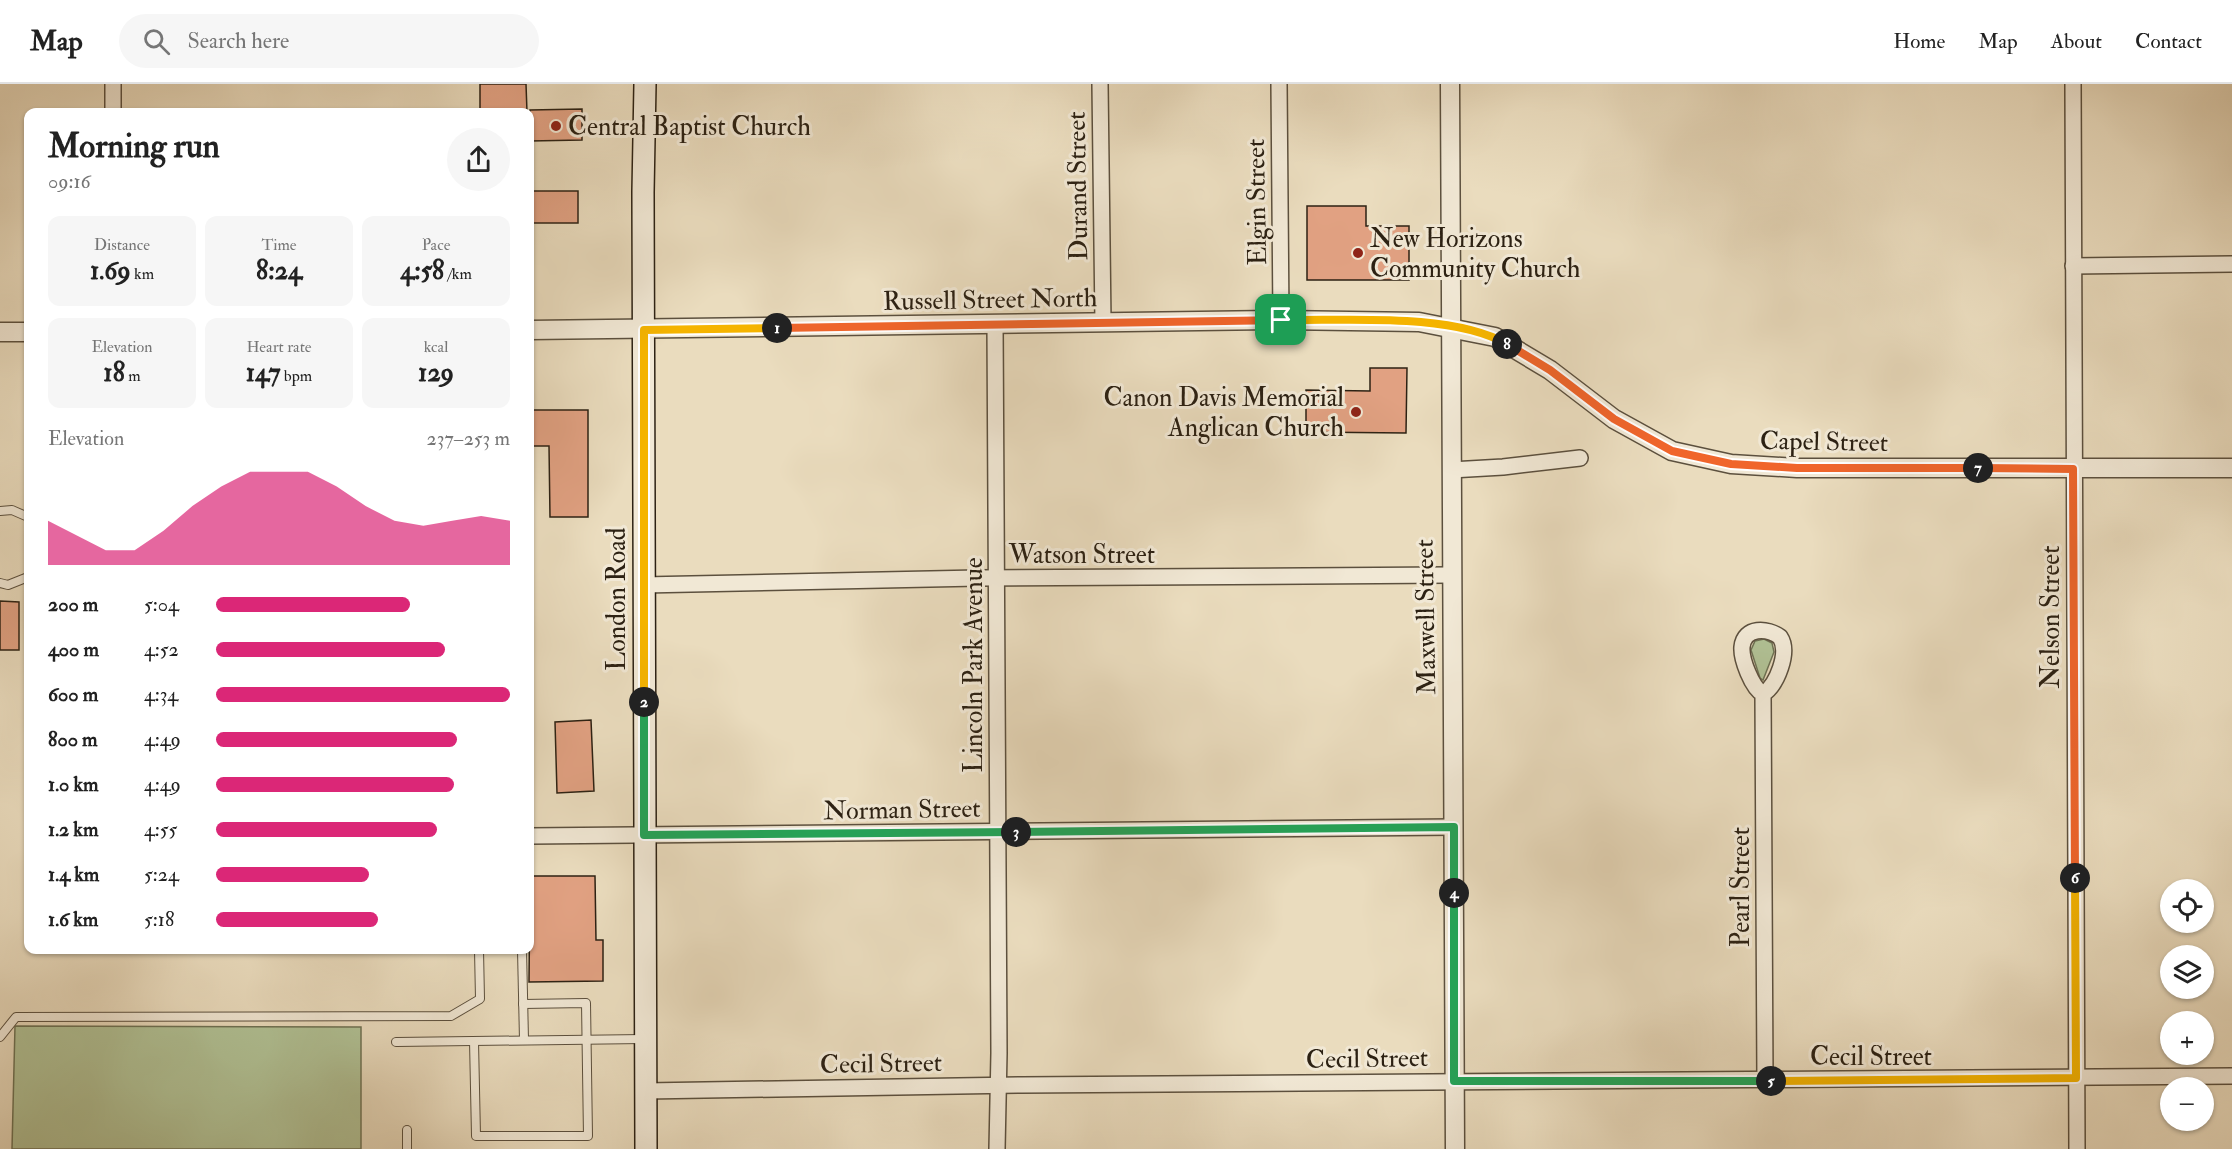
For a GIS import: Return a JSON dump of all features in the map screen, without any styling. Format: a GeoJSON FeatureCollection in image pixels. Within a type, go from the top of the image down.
{"type":"FeatureCollection","features":[{"type":"Feature","properties":{"kind":"main road","name":"London Road"},"geometry":{"type":"LineString","coordinates":[[645,84],[643,585],[646,1149]]}},
{"type":"Feature","properties":{"kind":"street"},"geometry":{"type":"LineString","coordinates":[[112,84],[113,108]]}},
{"type":"Feature","properties":{"kind":"street","name":"Durand Street"},"geometry":{"type":"LineString","coordinates":[[1100,84],[1103,323]]}},
{"type":"Feature","properties":{"kind":"street","name":"Elgin Street"},"geometry":{"type":"LineString","coordinates":[[1279,84],[1281,320]]}},
{"type":"Feature","properties":{"kind":"street","name":"Maxwell Street"},"geometry":{"type":"LineString","coordinates":[[1450,84],[1449,575],[1454,827],[1455,1149]]}},
{"type":"Feature","properties":{"kind":"street","name":"Nelson Street"},"geometry":{"type":"LineString","coordinates":[[2073,84],[2077,1149]]}},
{"type":"Feature","properties":{"kind":"street"},"geometry":{"type":"LineString","coordinates":[[2073,266],[2232,264]]}},
{"type":"Feature","properties":{"kind":"street","name":"Russell Street North"},"geometry":{"type":"LineString","coordinates":[[534,330],[1281,320],[1419,322],[1451,326]]}},
{"type":"Feature","properties":{"kind":"street","name":"Lincoln Park Avenue"},"geometry":{"type":"LineString","coordinates":[[995,324],[999,1053],[997,1149]]}},
{"type":"Feature","properties":{"kind":"street","name":"Capel Street"},"geometry":{"type":"LineString","coordinates":[[1451,326],[1495,337],[1550,370],[1614,419],[1672,451],[1731,464],[1797,468],[2232,468]]}},
{"type":"Feature","properties":{"kind":"street"},"geometry":{"type":"LineString","coordinates":[[0,332],[24,332]]}},
{"type":"Feature","properties":{"kind":"street"},"geometry":{"type":"LineString","coordinates":[[1450,470],[1503,467],[1580,458]]}},
{"type":"Feature","properties":{"kind":"street","name":"Watson Street"},"geometry":{"type":"LineString","coordinates":[[643,585],[996,578],[1449,575]]}},
{"type":"Feature","properties":{"kind":"street","name":"Pearl Street"},"geometry":{"type":"LineString","coordinates":[[1763,694],[1765,1081]]}},
{"type":"Feature","properties":{"kind":"street","name":"Norman Street"},"geometry":{"type":"LineString","coordinates":[[534,836],[1454,827]]}},
{"type":"Feature","properties":{"kind":"street","name":"Cecil Street"},"geometry":{"type":"LineString","coordinates":[[646,1091],[1454,1081],[1765,1081],[2232,1076]]}},
{"type":"Feature","properties":{"kind":"lane"},"geometry":{"type":"LineString","coordinates":[[0,511],[12,510],[24,515]]}},
{"type":"Feature","properties":{"kind":"lane"},"geometry":{"type":"LineString","coordinates":[[0,584],[9,585],[24,579]]}},
{"type":"Feature","properties":{"kind":"lane"},"geometry":{"type":"LineString","coordinates":[[0,1037],[16,1017],[451,1016],[480,999],[479,954]]}},
{"type":"Feature","properties":{"kind":"lane"},"geometry":{"type":"LineString","coordinates":[[522,954],[524,1040]]}},
{"type":"Feature","properties":{"kind":"lane"},"geometry":{"type":"LineString","coordinates":[[474,1041],[476,1136],[588,1136],[586,1003],[523,1004]]}},
{"type":"Feature","properties":{"kind":"lane"},"geometry":{"type":"LineString","coordinates":[[396,1042],[646,1039]]}},
{"type":"Feature","properties":{"kind":"lane"},"geometry":{"type":"LineString","coordinates":[[406,1149],[407,1130]]}},
{"type":"Feature","properties":{"kind":"green space"},"geometry":{"type":"Polygon","coordinates":[[[1764,639],[1772,643],[1774,652],[1763,680],[1760,678],[1751,650],[1755,641],[1764,639]]]}},
{"type":"Feature","properties":{"kind":"green space"},"geometry":{"type":"Polygon","coordinates":[[[15,1026],[361,1027],[361,1149],[12,1149],[15,1026]]]}},
{"type":"Feature","properties":{"kind":"building"},"geometry":{"type":"Polygon","coordinates":[[[480,84],[526,84],[527,108],[480,108],[480,84]]]}},
{"type":"Feature","properties":{"kind":"building"},"geometry":{"type":"Polygon","coordinates":[[[582,109],[582,140],[534,141],[534,110],[582,109]]]}},
{"type":"Feature","properties":{"kind":"building"},"geometry":{"type":"Polygon","coordinates":[[[534,191],[578,191],[578,223],[534,223],[534,191]]]}},
{"type":"Feature","properties":{"kind":"building","name":"New Horizons Community Church"},"geometry":{"type":"Polygon","coordinates":[[[1307,206],[1366,206],[1366,226],[1409,226],[1409,280],[1307,280],[1307,206]]]}},
{"type":"Feature","properties":{"kind":"building","name":"Canon Davis Memorial Anglican Church"},"geometry":{"type":"Polygon","coordinates":[[[1370,368],[1407,368],[1406,433],[1306,432],[1306,390],[1370,391],[1370,368]]]}},
{"type":"Feature","properties":{"kind":"building"},"geometry":{"type":"Polygon","coordinates":[[[534,410],[588,410],[588,517],[550,517],[549,446],[534,446],[534,410]]]}},
{"type":"Feature","properties":{"kind":"building"},"geometry":{"type":"Polygon","coordinates":[[[0,601],[19,602],[19,650],[0,650],[0,601]]]}},
{"type":"Feature","properties":{"kind":"building"},"geometry":{"type":"Polygon","coordinates":[[[591,720],[594,791],[557,793],[555,722],[591,720]]]}},
{"type":"Feature","properties":{"kind":"building"},"geometry":{"type":"Polygon","coordinates":[[[534,876],[595,876],[596,940],[603,940],[603,981],[529,982],[529,954],[534,954],[534,876]]]}},
{"type":"Feature","properties":{"kind":"place","name":"Central Baptist Church"},"geometry":{"type":"Point","coordinates":[556,126]}},
{"type":"Feature","properties":{"kind":"place","name":"New Horizons Community Church"},"geometry":{"type":"Point","coordinates":[1358,253]}},
{"type":"Feature","properties":{"kind":"place","name":"Canon Davis Memorial Anglican Church"},"geometry":{"type":"Point","coordinates":[1356,412]}},
{"type":"Feature","properties":{"kind":"route"},"geometry":{"type":"LineString","coordinates":[[1281,320],[1419,322],[1451,326],[1495,337],[1550,370],[1614,419],[1672,451],[1731,464],[1797,468],[2073,469],[2076,1078],[1454,1081],[1454,827],[644,835],[644,330],[1281,320]]}}]}
